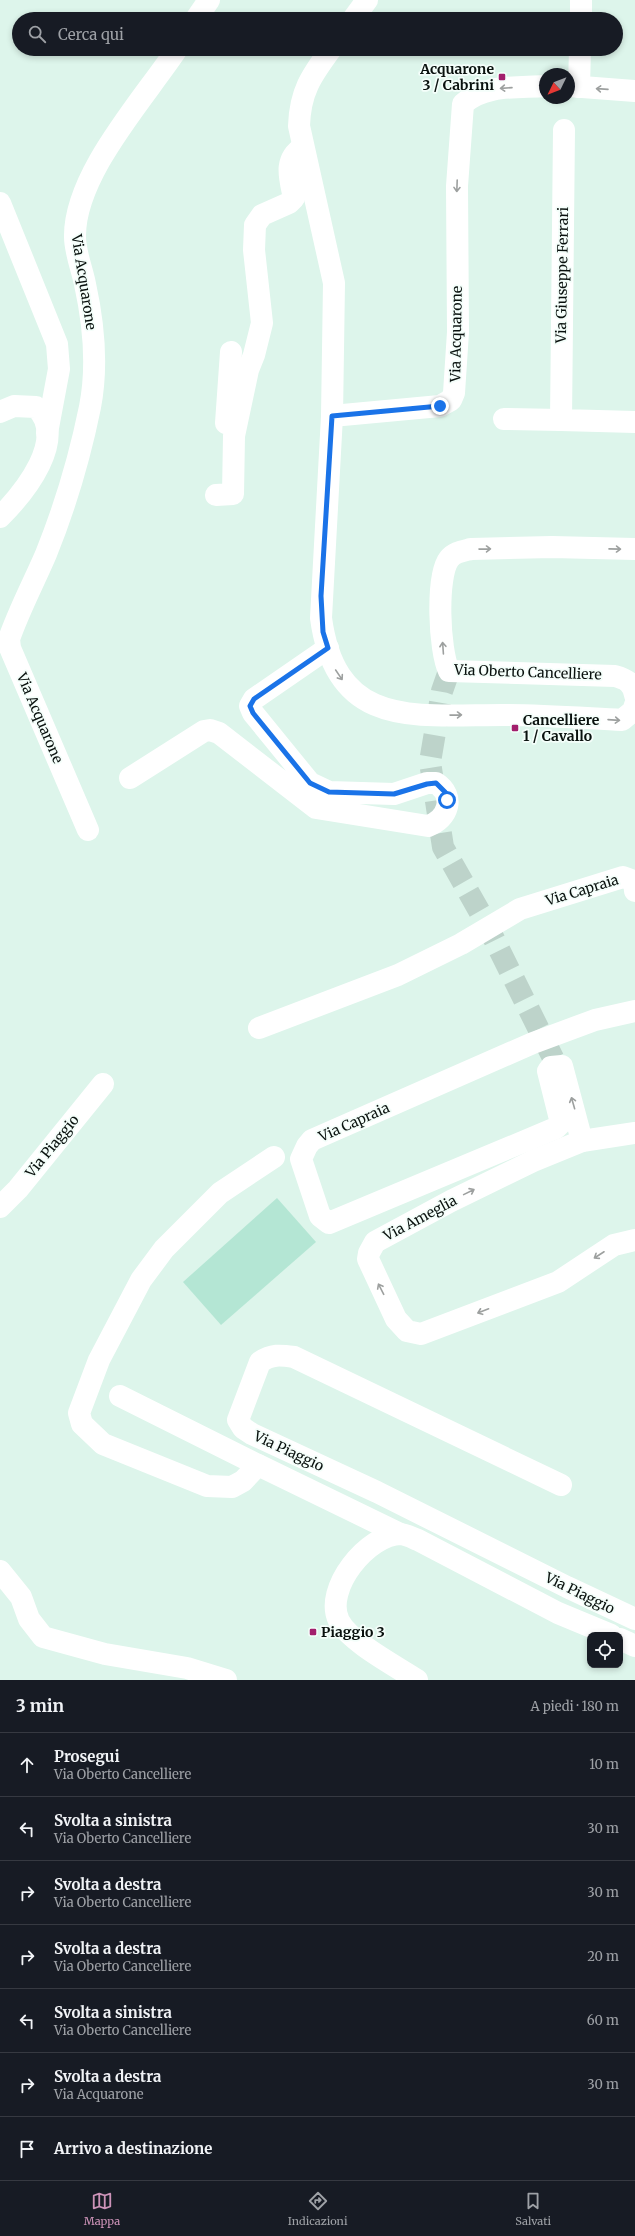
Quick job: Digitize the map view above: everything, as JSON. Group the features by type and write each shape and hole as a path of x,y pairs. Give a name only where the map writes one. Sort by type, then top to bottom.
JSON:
{"street":[{"path":"201,12 209,0"},
{"path":"358,12 366,0"},
{"path":"581,0 581,12"},
{"name":"Via Acquarone","path":"88,830 10,648 10,639 46,553 69,486 90,408 94,381 95,352 91,312 75,239 76,218 89,180 103,155 172,56"},
{"path":"327,56 308,83 300,106 299,126 334,284 332,416 321,596 323,632 337,672 345,683 367,701 383,709 415,715 542,715 622,720 633,711 635,705"},
{"path":"575,81 579,56"},
{"name":"Via Acquarone","path":"332,416 433,407 440,406 451,400 454,393 458,332 457,186 463,104 470,96 490,89 539,86"},
{"path":"575,87 635,91"},
{"name":"Via Giuseppe Ferrari","path":"561,420 564,130"},
{"path":"216,495 233,494 234,436 248,370 254,355 262,324 254,250 255,225 262,215 289,203 294,198 289,169 294,153 303,146"},
{"path":"0,203 57,344 59,369 47,444 40,466 13,504 0,517"},
{"path":"231,352 226,405 226,456 229,458 234,453"},
{"path":"0,412 14,406 36,407 42,412 47,421 48,433"},
{"path":"504,419 635,422"},
{"name":"Via Oberto Cancelliere","path":"635,549 552,547 471,549 458,552 450,557 445,565 441,579 441,596 442,651 449,671 615,676 629,681 634,688 635,695"},
{"path":"0,617 11,615 23,605"},
{"path":"130,778 204,731 210,730 219,733 316,808 428,826 437,821 446,812 448,806 445,792 436,783 427,784 394,794 329,792 323,790 310,783 253,713 250,706 254,699 328,648"},
{"name":"Via Capraia","path":"259,1028 398,975 461,944 520,909 623,878 634,881 635,891"},
{"name":"Via Capraia","path":"582,1141 555,1068 561,1123 556,1128 329,1223 320,1216 301,1159 307,1146 312,1140 533,1043 595,1020 635,1011"},
{"name":"Via Piaggio","path":"0,1207 18,1189 103,1084"},
{"name":"Via Ameglia","path":"635,1133 582,1141 532,1161 458,1197 375,1242 369,1253 369,1264 396,1319 407,1331 421,1334 558,1282 614,1245 635,1240"},
{"name":"Via Piaggio","path":"258,1465 243,1481 232,1487 207,1486 103,1444 82,1424 79,1413 99,1360 141,1280 164,1249 220,1193 274,1157"},
{"name":"Via Piaggio","path":"561,1485 294,1357 268,1356 260,1362 238,1420 242,1428 252,1434 377,1492 567,1587 635,1619"},
{"name":"Via Piaggio","path":"120,1396 400,1534 418,1540 558,1613 604,1632"},
{"path":"400,1534 374,1545 352,1564 339,1585 336,1610 343,1628 354,1638 417,1680"},
{"path":"0,1571 20,1597 29,1619 43,1637 105,1654 187,1668 226,1680"},
{"path":"623,1640 635,1646"}],"green space":[{"path":"277,1198 316,1242 221,1325 183,1282"}],"tunnel":[{"path":"449,671 442,691 430,762 443,847 486,923 557,1066"}],"place":[{"name":"Acquarone 3 / Cabrini","path":"502,77"},
{"name":"Cancelliere 1 / Cavallo","path":"515,728"},
{"name":"Piaggio 3","path":"313,1632"}],"route":[{"path":"440,406 332,416 321,596 321,618 323,632 328,648 254,699 250,706 253,713 310,783 316,787 329,792 394,794 430,783 436,783 445,792 447,800"}]}
